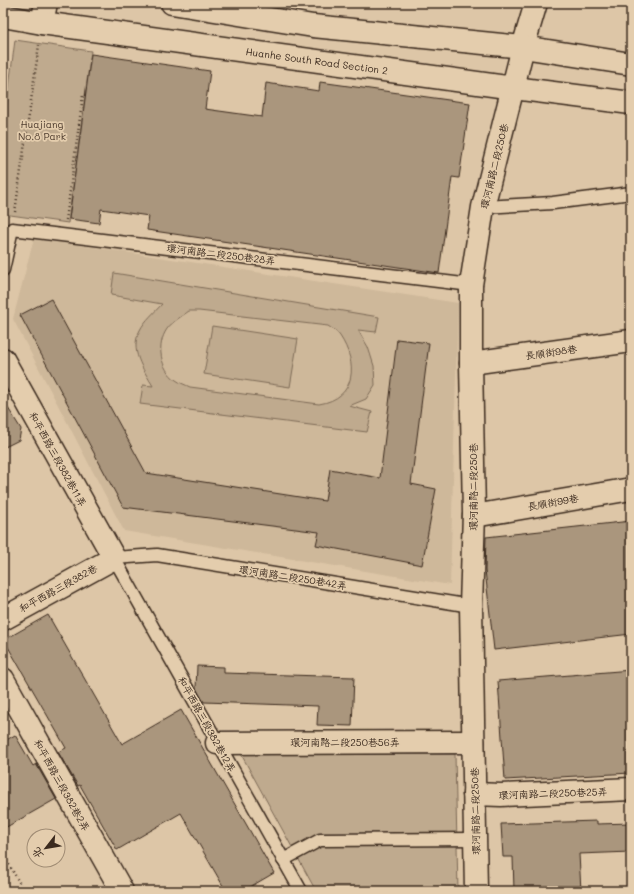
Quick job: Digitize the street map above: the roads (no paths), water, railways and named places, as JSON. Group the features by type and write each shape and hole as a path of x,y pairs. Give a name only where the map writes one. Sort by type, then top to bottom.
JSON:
{"street":[{"path":"172,3 313,26 523,47 631,64"},
{"name":"環河南路二段250巷","path":"476,891 471,606 474,516 471,285 483,207 514,88 523,47 536,3"},
{"name":"Huanhe South Road Section 2","path":"3,16 44,13 514,88 631,103"},
{"name":"長順街98巷","path":"471,362 631,341"},
{"name":"和平西路三段382巷11弄","path":"3,360 114,558"},
{"name":"長順街99巷","path":"474,516 631,489"},
{"name":"和平西路三段382巷","path":"3,619 114,558"},
{"name":"和平西路三段382巷2弄","path":"3,679 122,891"},
{"name":"環河南路二段250巷56弄","path":"217,743 473,742"},
{"name":"環河南路二段250巷25弄","path":"474,794 501,795 631,790"}],"lane":[{"path":"483,207 552,203 631,193"},
{"name":"環河南路二段250巷28弄","path":"3,270 12,229 471,285"},
{"name":"環河南路二段250巷42弄","path":"114,558 157,556 471,606"},
{"name":"和平西路三段382巷12弄","path":"114,558 300,891"},
{"path":"283,860 320,840 475,839"}],"park label":[{"name":"Huajiang No.8 Park","path":"42,130"}]}
